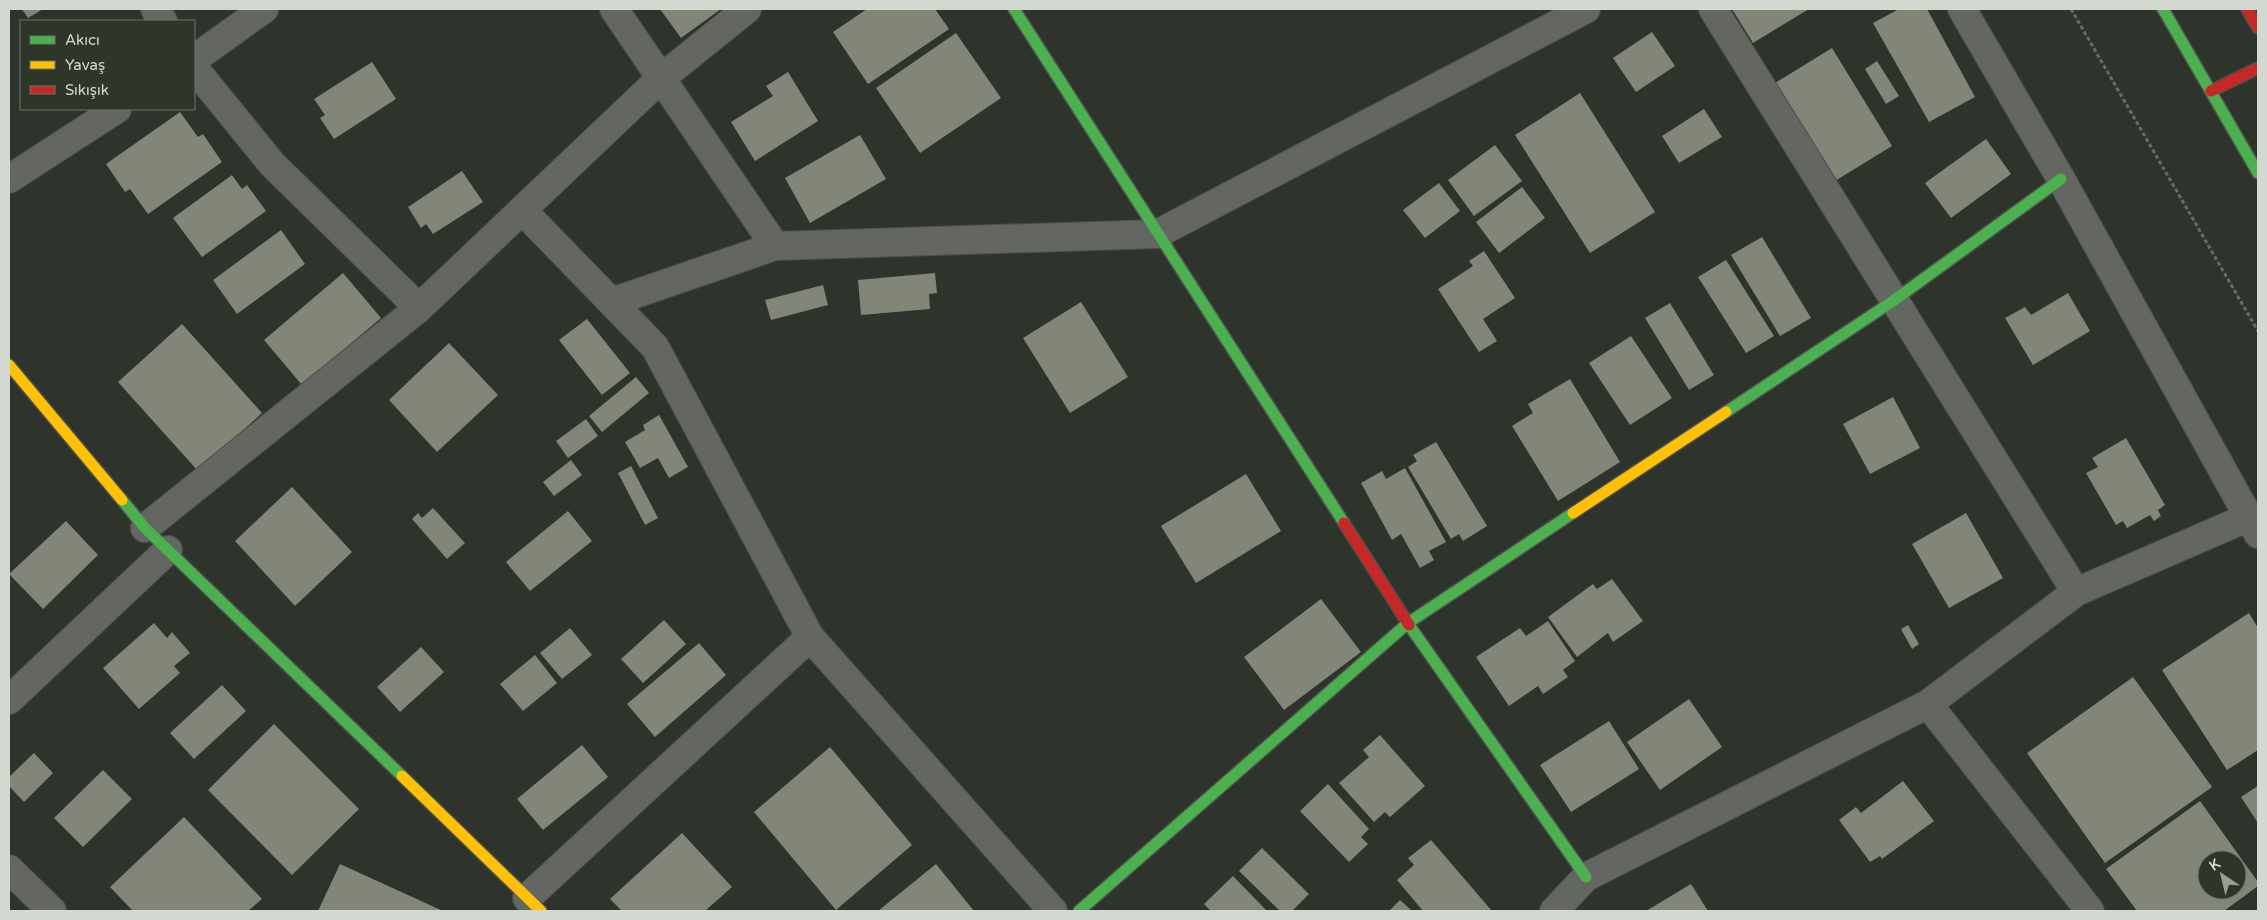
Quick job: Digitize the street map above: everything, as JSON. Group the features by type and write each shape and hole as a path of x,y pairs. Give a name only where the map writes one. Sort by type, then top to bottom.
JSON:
{"street":[{"path":"155,9 162,20"},
{"path":"195,58 264,9"},
{"path":"614,9 774,246"},
{"path":"146,528 419,308 660,79 747,9"},
{"path":"1014,9 1408,623 1586,877"},
{"path":"612,302 774,246 1157,234 1586,9"},
{"path":"1713,9 1893,301 2076,592"},
{"path":"1554,911 1586,877 1928,704 2076,592 2254,526 2061,179 1962,9"},
{"path":"2163,9 2258,173"},
{"path":"2248,9 2258,28"},
{"path":"2211,91 2258,68"},
{"path":"195,69 272,164 419,308"},
{"path":"9,179 115,110"},
{"path":"1079,911 1408,623 1893,301 2061,179"},
{"path":"522,210 656,347 810,637 1053,911"},
{"path":"9,365 146,528 534,905 810,637"},
{"path":"9,700 168,550"},
{"path":"1928,704 2090,911"},
{"path":"9,869 52,911"}],"path":[{"path":"2071,9 2258,331"}],"building":[{"path":"22,9 43,9 28,18"},
{"path":"660,9 721,9 681,38"},
{"path":"867,9 935,9 949,29 868,84 833,32"},
{"path":"1732,9 1809,9 1753,43"},
{"path":"1899,9 1927,9 1975,97 1929,122 1873,23"},
{"path":"1652,32 1675,66 1636,92 1613,58"},
{"path":"956,33 1001,98 920,153 876,88"},
{"path":"1832,48 1892,146 1835,181 1775,83"},
{"path":"1877,61 1899,96 1886,104 1865,69"},
{"path":"372,62 396,99 334,139 320,118 325,115 314,99"},
{"path":"788,72 818,121 755,161 731,122 773,96 766,86"},
{"path":"1580,93 1655,212 1590,253 1515,135"},
{"path":"1704,109 1722,137 1679,163 1662,136"},
{"path":"180,112 198,137 203,134 222,162 148,214 130,189 125,192 106,164"},
{"path":"860,135 886,179 810,223 785,178"},
{"path":"1986,139 2011,174 1951,218 1925,183"},
{"path":"1495,145 1522,181 1474,216 1448,180"},
{"path":"462,171 483,202 433,234 426,224 421,228 408,207"},
{"path":"232,175 242,189 247,185 266,211 202,257 173,218"},
{"path":"1439,183 1460,211 1425,238 1403,210"},
{"path":"1522,187 1545,218 1499,253 1476,222"},
{"path":"281,230 305,264 237,314 213,280"},
{"path":"1762,237 1811,318 1780,336 1731,255"},
{"path":"1484,251 1515,298 1483,319 1497,341 1479,352 1438,289 1473,266 1469,261"},
{"path":"1726,260 1774,336 1746,353 1698,277"},
{"path":"343,273 381,318 302,385 264,340"},
{"path":"935,273 937,293 929,294 930,309 861,315 858,280"},
{"path":"823,285 828,305 771,320 765,300"},
{"path":"2068,293 2090,331 2033,365 2005,318 2025,307 2031,315"},
{"path":"1081,302 1128,377 1070,413 1023,338"},
{"path":"1670,303 1714,375 1689,390 1645,318"},
{"path":"587,319 630,373 602,395 559,340"},
{"path":"182,324 262,413 198,471 118,382"},
{"path":"1631,336 1672,398 1630,425 1589,363"},
{"path":"449,343 498,395 437,452 389,400"},
{"path":"636,377 649,393 602,432 589,416"},
{"path":"1570,379 1620,462 1558,501 1512,426 1533,413 1528,404"},
{"path":"1893,397 1920,448 1870,474 1843,424"},
{"path":"659,415 688,467 669,478 658,458 640,468 625,442 645,430 643,425"},
{"path":"586,419 598,436 568,458 556,441"},
{"path":"2126,438 2165,505 2158,510 2161,516 2154,521 2150,515 2127,528 2123,521 2116,525 2086,473 2098,467 2092,458"},
{"path":"1436,442 1487,526 1463,541 1459,534 1451,539 1408,467 1417,461 1413,455"},
{"path":"571,460 582,475 554,496 543,482"},
{"path":"631,466 658,518 645,525 618,473"},
{"path":"1405,468 1446,542 1429,551 1434,560 1420,568 1401,534 1392,540 1361,483 1382,471 1386,479"},
{"path":"1246,474 1281,531 1196,583 1161,526"},
{"path":"292,487 352,552 295,606 235,541"},
{"path":"433,508 465,543 447,559 412,519 418,513 422,518"},
{"path":"568,511 592,541 530,591 506,562"},
{"path":"1966,513 2003,578 1949,608 1912,544"},
{"path":"66,521 98,555 43,609 9,574"},
{"path":"1612,579 1643,621 1613,642 1608,633 1577,657 1548,617 1593,584 1597,589"},
{"path":"1321,599 1361,652 1284,710 1244,657"},
{"path":"2249,613 2258,628 2258,750 2227,770 2162,670"},
{"path":"664,620 686,644 643,683 621,659"},
{"path":"1548,621 1575,661 1563,670 1568,677 1543,694 1538,686 1509,706 1476,657 1520,628 1526,636"},
{"path":"154,623 167,638 172,632 190,653 174,666 180,673 139,709 103,668"},
{"path":"1908,625 1919,644 1912,649 1901,629"},
{"path":"570,628 592,655 562,679 540,653"},
{"path":"699,643 726,675 655,737 627,704"},
{"path":"421,647 444,672 400,712 377,687"},
{"path":"535,655 557,683 523,711 500,684"},
{"path":"2133,677 2212,787 2105,863 2027,753"},
{"path":"222,685 246,711 194,759 170,733"},
{"path":"1689,699 1722,747 1660,790 1627,742"},
{"path":"1609,721 1639,769 1571,812 1540,765"},
{"path":"274,724 359,809 292,875 208,790"},
{"path":"1380,735 1425,786 1390,817 1385,812 1374,822 1339,783 1369,757 1363,750"},
{"path":"582,745 608,777 543,830 517,799"},
{"path":"830,747 912,845 836,910 754,812"},
{"path":"34,753 53,773 24,802 9,786 9,777"},
{"path":"103,770 132,799 83,847 54,818"},
{"path":"1903,781 1934,821 1882,859 1880,856 1870,862 1839,820 1856,807 1861,813"},
{"path":"1328,784 1369,829 1361,837 1368,844 1349,862 1300,811"},
{"path":"2258,786 2258,823 2241,797"},
{"path":"2200,801 2235,850 2197,850 2197,900 2239,900 2224,911 2137,911 2106,869"},
{"path":"184,817 262,899 248,911 133,911 110,887"},
{"path":"682,833 732,887 705,911 622,911 610,899"},
{"path":"1431,840 1492,911 1423,911 1397,880 1414,865 1408,858"},
{"path":"1262,848 1309,894 1292,911 1280,911 1239,871"},
{"path":"340,864 443,911 318,911"},
{"path":"936,864 974,911 878,911"},
{"path":"2247,867 2258,882 2258,886 2247,894"},
{"path":"1233,876 1267,911 1211,911 1204,904"},
{"path":"1691,884 1708,911 1646,911"},
{"path":"1400,900 1412,911 1389,911"}],"traffic: fast":[{"path":"1014,9 1344,523"},
{"path":"2163,9 2258,173"},
{"path":"1726,412 1893,301 2061,179"},
{"path":"122,500 145,528 402,776"},
{"path":"1079,911 1408,623 1573,513"},
{"path":"1409,625 1586,877"}],"traffic: slow":[{"path":"9,365 122,500"},
{"path":"1573,513 1726,412"},
{"path":"402,776 541,911"}],"traffic: jam":[{"path":"2247,9 2258,28"},
{"path":"2211,91 2258,68"},
{"path":"1344,523 1409,625"}]}
